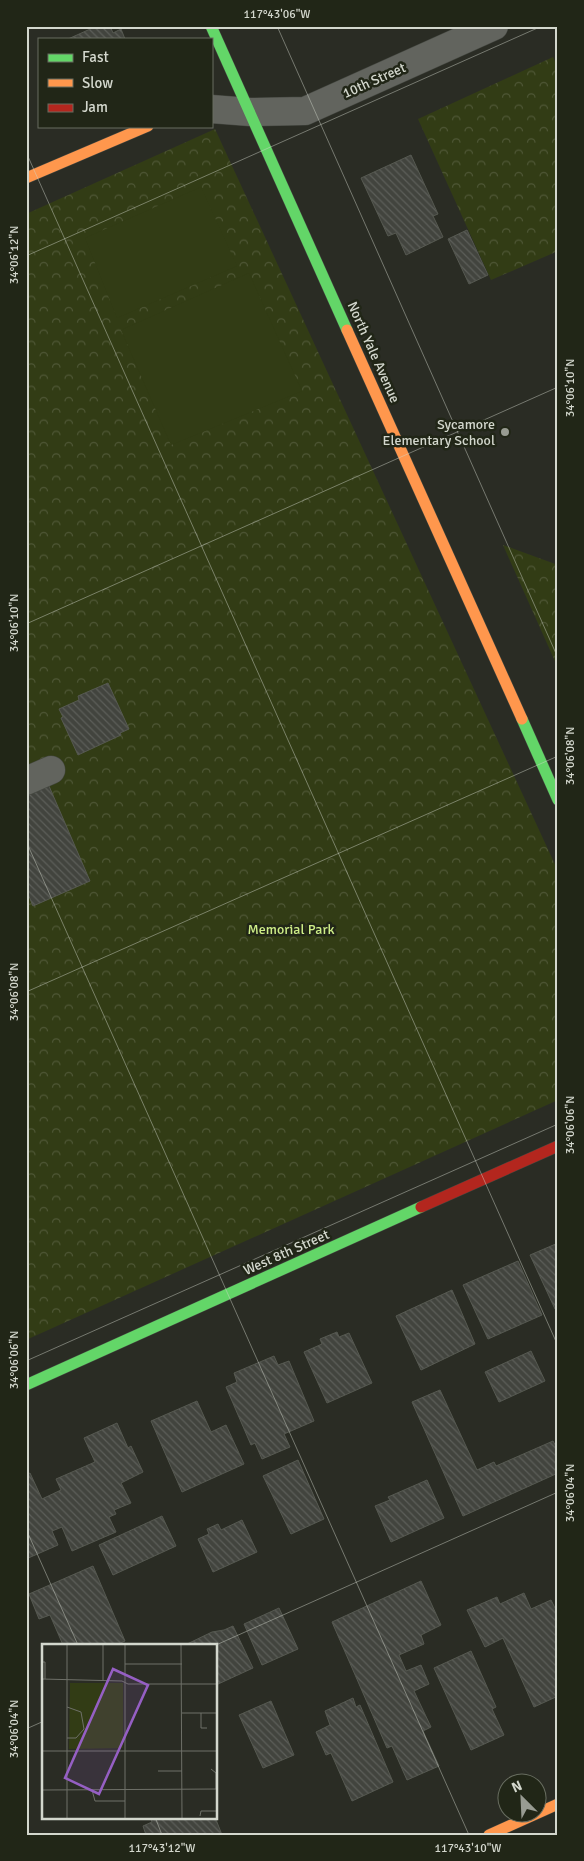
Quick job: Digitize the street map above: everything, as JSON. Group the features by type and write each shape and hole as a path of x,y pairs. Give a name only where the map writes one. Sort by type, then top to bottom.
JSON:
{"street":[{"name":"North Yale Avenue","path":"211,26 558,800"},
{"name":"10th Street","path":"212,109 250,112 305,111 494,26"},
{"path":"26,178 143,128"},
{"path":"26,781 51,770"},
{"name":"West 8th Street","path":"26,1385 558,1146"},
{"path":"489,1835 558,1804"}],"green space":[{"path":"553,57 558,68 558,251 491,280 418,119"},
{"name":"Memorial Park","path":"215,129 558,871 558,1100 26,1340 26,214"},
{"path":"201,187 237,266 117,318 85,238"},
{"path":"249,273 302,391 171,445 121,330"},
{"path":"503,545 558,565 558,668"}],"building":[{"path":"97,26 110,26 113,33 121,29 125,38 70,38"},
{"path":"411,155 438,214 433,216 443,237 406,255 396,233 388,236 361,178"},
{"path":"467,230 488,275 469,284 448,239"},
{"path":"108,683 129,729 120,733 121,735 78,755 61,718 63,717 59,709 79,700 78,696"},
{"path":"49,786 90,881 33,906 26,889 26,796"},
{"path":"558,1243 558,1308 555,1309 530,1255"},
{"path":"518,1261 542,1315 488,1339 463,1285"},
{"path":"452,1290 475,1344 421,1370 396,1316"},
{"path":"337,1332 339,1337 349,1333 372,1383 327,1403 304,1352 322,1344 320,1339"},
{"path":"531,1351 545,1381 499,1402 485,1372"},
{"path":"274,1356 278,1365 289,1361 314,1421 284,1434 290,1447 262,1459 255,1443 251,1445 226,1387 237,1382 234,1373"},
{"path":"440,1390 477,1470 494,1462 496,1466 553,1441 558,1450 558,1473 463,1516 412,1402"},
{"path":"197,1401 211,1432 226,1425 244,1464 182,1492 151,1421"},
{"path":"117,1423 128,1448 131,1446 143,1472 121,1483 131,1503 114,1510 116,1514 109,1517 116,1532 72,1551 62,1527 52,1531 58,1545 26,1559 26,1475 30,1473 42,1499 61,1490 56,1479 95,1462 84,1438"},
{"path":"298,1460 324,1519 291,1534 263,1476"},
{"path":"427,1480 444,1518 391,1542 375,1506 390,1500 388,1497"},
{"path":"162,1516 176,1546 113,1575 99,1545"},
{"path":"242,1520 257,1552 213,1572 198,1539 209,1534 207,1529 218,1524 221,1530"},
{"path":"93,1566 125,1641 118,1644 63,1644 50,1615 39,1619 29,1594"},
{"path":"421,1581 441,1625 421,1635 424,1644 399,1655 406,1671 421,1665 429,1684 414,1691 431,1727 423,1731 439,1766 407,1780 392,1746 387,1748 332,1622"},
{"path":"524,1593 531,1609 551,1600 555,1608 558,1607 558,1696 534,1707 503,1638 485,1647 467,1610 497,1597 500,1604"},
{"path":"279,1608 298,1649 262,1665 244,1624"},
{"path":"233,1626 253,1668 218,1684 218,1644 187,1644 212,1632"},
{"path":"471,1651 496,1707 492,1709 504,1735 471,1750 434,1668"},
{"path":"353,1698 356,1707 360,1705 393,1782 352,1801 331,1753 326,1755 316,1732 330,1725 325,1711"},
{"path":"271,1701 294,1755 263,1768 239,1715"},
{"path":"150,1818 215,1818 222,1835 146,1835 143,1826 152,1822"}],"traffic: fast":[{"path":"211,26 347,330"},
{"path":"522,719 558,800"},
{"path":"26,1385 421,1207"}],"traffic: slow":[{"path":"26,178 143,128"},
{"path":"347,330 522,719"},
{"path":"489,1835 558,1804"}],"traffic: jam":[{"path":"421,1207 558,1146"}],"place":[{"name":"Sycamore Elementary School","path":"505,432"}]}
